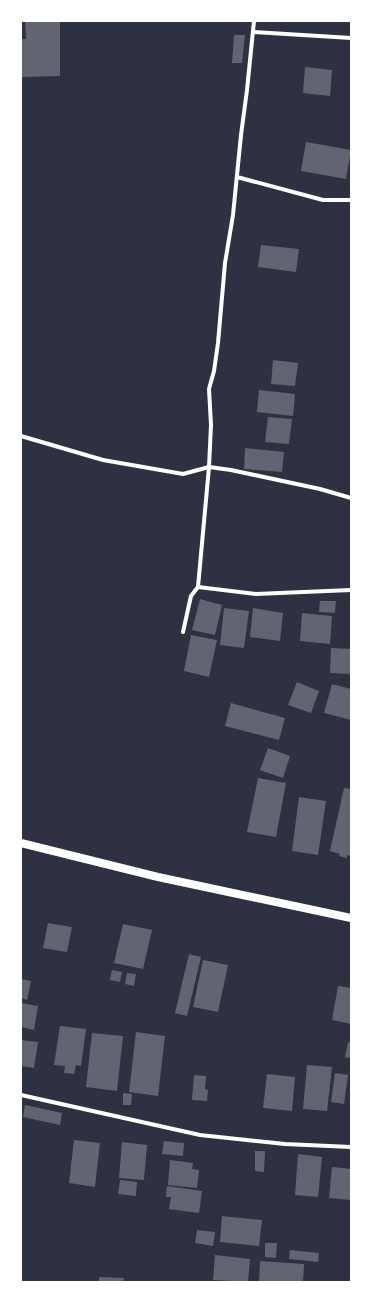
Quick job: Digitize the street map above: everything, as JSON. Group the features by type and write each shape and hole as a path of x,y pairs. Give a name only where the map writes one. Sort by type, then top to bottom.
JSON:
{"main road":[{"path":"21,843 158,877 351,918"}],"street":[{"path":"183,632 191,596 198,587 209,467 211,425 209,389 214,371 225,263 234,215 241,134 254,32 254,21"},
{"path":"254,32 351,38"},
{"path":"237,178 323,200 351,200"},
{"path":"21,436 103,460 183,474 209,467 231,470 276,479 351,498"},
{"path":"198,587 256,594 351,590"},
{"path":"21,1095 200,1135 285,1144 351,1147"}],"building":[{"path":"25,21 60,21 60,76 21,77 21,39 26,39"},
{"path":"234,35 245,35 242,63 232,63"},
{"path":"305,67 332,70 330,96 303,93"},
{"path":"306,142 351,150 346,179 301,171"},
{"path":"261,245 299,249 296,272 258,267"},
{"path":"273,360 298,363 295,386 271,384"},
{"path":"259,390 295,394 293,416 257,412"},
{"path":"268,417 292,419 289,444 265,442"},
{"path":"245,448 284,452 282,472 244,469"},
{"path":"200,599 222,605 215,635 192,630"},
{"path":"320,601 336,601 335,613 319,612"},
{"path":"224,608 249,611 244,648 220,645"},
{"path":"253,608 283,613 280,641 250,637"},
{"path":"302,613 332,616 330,644 300,641"},
{"path":"191,635 217,640 209,677 184,671"},
{"path":"331,648 351,649 351,674 330,673"},
{"path":"297,682 319,691 311,713 288,705"},
{"path":"332,684 351,689 351,720 324,713"},
{"path":"231,703 285,718 279,740 225,726"},
{"path":"268,748 290,756 283,778 260,770"},
{"path":"258,778 286,783 276,837 247,832"},
{"path":"344,788 351,789 351,856 347,855 347,858 330,851"},
{"path":"299,797 326,801 318,855 292,851"},
{"path":"48,923 72,927 67,952 43,948"},
{"path":"123,924 152,930 143,969 114,963"},
{"path":"189,954 201,957 187,1016 175,1013"},
{"path":"203,960 228,965 218,1012 193,1007"},
{"path":"112,970 122,972 120,982 110,980"},
{"path":"127,973 136,974 134,986 125,984"},
{"path":"21,979 31,981 27,1000 21,998"},
{"path":"338,986 351,988 351,1024 332,1020"},
{"path":"21,1003 38,1006 34,1030 21,1027"},
{"path":"60,1026 86,1029 81,1066 76,1065 74,1074 64,1073 65,1066 54,1065"},
{"path":"136,1032 165,1036 158,1096 129,1092"},
{"path":"92,1033 123,1036 117,1091 86,1087"},
{"path":"21,1040 38,1042 34,1068 21,1066"},
{"path":"348,1042 351,1043 351,1058 345,1057"},
{"path":"307,1065 332,1067 327,1111 303,1109"},
{"path":"335,1073 348,1075 344,1104 331,1102"},
{"path":"267,1074 295,1077 292,1111 263,1108"},
{"path":"194,1075 206,1076 205,1089 208,1090 207,1101 192,1100"},
{"path":"123,1093 132,1094 131,1105 123,1105"},
{"path":"25,1105 62,1113 60,1125 23,1117"},
{"path":"74,1140 100,1143 95,1187 69,1183"},
{"path":"164,1141 184,1143 183,1156 162,1154"},
{"path":"122,1142 147,1145 144,1180 119,1178"},
{"path":"255,1151 265,1151 264,1172 255,1171"},
{"path":"298,1154 322,1157 318,1197 295,1195"},
{"path":"170,1160 193,1163 192,1169 199,1170 197,1188 168,1185"},
{"path":"332,1167 351,1169 351,1200 329,1198"},
{"path":"120,1180 137,1182 136,1196 118,1194"},
{"path":"167,1186 202,1191 199,1213 169,1209 171,1197 166,1197"},
{"path":"222,1216 262,1220 259,1246 220,1242"},
{"path":"197,1230 215,1232 213,1246 195,1243"},
{"path":"265,1243 277,1243 276,1258 265,1257"},
{"path":"290,1250 319,1253 318,1262 289,1259"},
{"path":"215,1255 250,1259 248,1282 213,1280"},
{"path":"260,1261 304,1264 303,1282 259,1282"},
{"path":"99,1277 124,1278 123,1282 99,1282"}]}
